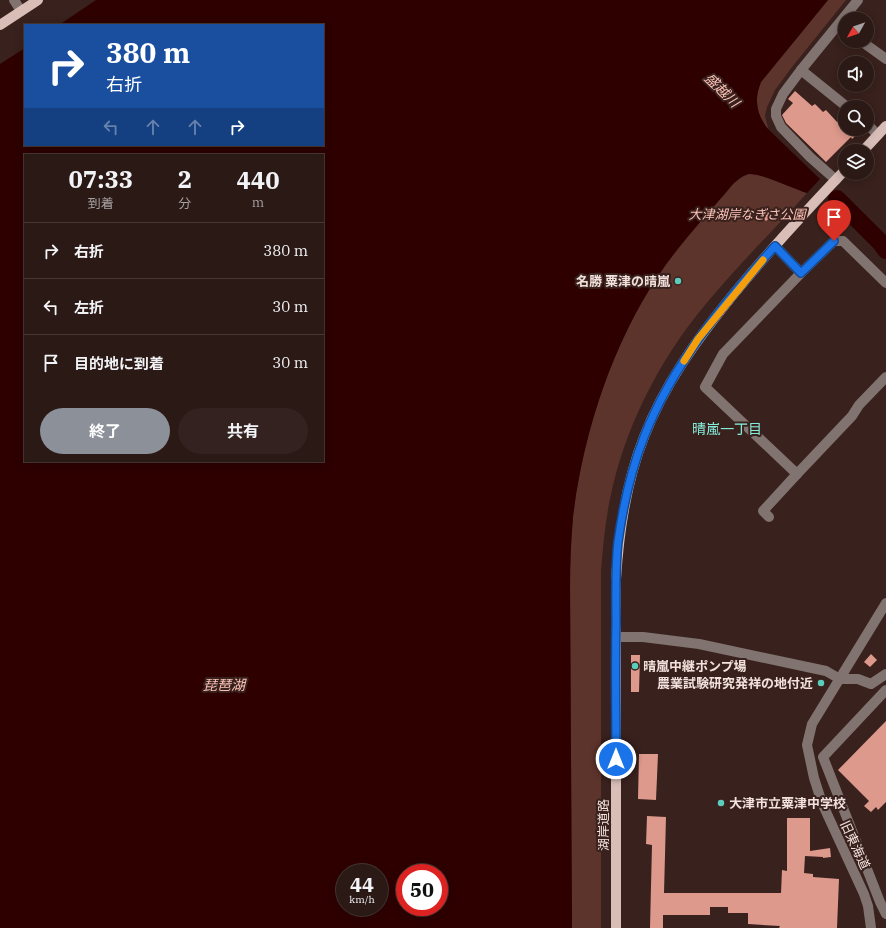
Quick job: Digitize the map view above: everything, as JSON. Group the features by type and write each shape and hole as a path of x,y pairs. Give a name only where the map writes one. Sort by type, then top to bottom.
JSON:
{"main road":[{"path":"0,25 38,0"},
{"path":"869,144 886,126"},
{"name":"湖岸道路","path":"616,928 616,579 618,543 623,510 631,475 644,436 666,390 698,339 748,277 836,180"}],"street":[{"path":"14,0 21,11"},
{"path":"851,12 858,0"},
{"path":"836,180 781,127 776,116 776,109 779,100 801,70 838,31"},
{"path":"871,48 886,59"},
{"path":"801,70 838,100"},
{"path":"874,130 878,134"},
{"path":"797,474 705,386 723,354 834,241 843,241 886,282"},
{"path":"775,246 801,273"},
{"path":"770,517 763,511 852,416 859,405 886,377"},
{"name":"旧東海道","path":"871,928 868,906 864,894 822,803 810,761 808,745 812,724 886,603"},
{"path":"616,637 643,637 699,644 826,671 840,679 858,679 871,684 886,674"},
{"path":"886,690 823,757 886,914"}],"green space":[{"path":"828,0 846,0 775,90 767,107 765,116 767,128 760,117 757,106 757,94 761,82"},
{"name":"大津湖岸なぎさ公園","path":"749,174 760,175 807,193 742,262 688,326 658,372 646,396 634,421 616,473 605,526 601,571 601,928 572,928 570,569 573,517 584,454 602,391 627,331 642,303 658,276 685,240 733,184 739,178"}],"water":[{"name":"琵琶湖","path":"96,0 828,0 761,82 757,94 758,111 767,128 820,179 807,193 754,174 745,175 733,184 675,252 658,276 642,303 627,331 614,361 592,422 578,486 573,517 571,552 572,928 0,928 0,64 24,49 24,146 324,146 324,24 60,24"}],"building":[{"path":"795,91 812,106 815,104 823,112 826,110 837,122 838,121 838,136 855,136 852,139 851,137 844,144 838,144 838,150 826,162 786,123 782,115 793,103 788,99"},
{"path":"765,208 772,216 766,221 759,214"},
{"path":"871,654 877,660 870,667 864,662"},
{"path":"631,655 640,655 639,692 631,692"},
{"path":"886,721 886,802 878,810 876,807 871,812 864,806 869,801 838,770"},
{"path":"639,754 658,754 656,800 638,799"},
{"path":"647,816 666,817 664,893 781,893 782,870 787,871 787,818 810,818 810,851 830,848 831,857 823,858 805,856 804,873 813,874 813,877 839,879 837,928 779,928 780,926 748,924 748,913 728,913 728,907 710,907 710,915 663,915 663,928 650,928 652,845 646,844"}],"waterway":[{"name":"盛越川","path":"837,199 881,243 886,250"}],"slow traffic":[{"path":"684,361 698,339 763,260"}],"place":[{"name":"名勝 粟津の晴嵐","path":"678,281"},
{"name":"晴嵐中継ポンプ場","path":"635,666"},
{"name":"農業試験研究発祥の地付近","path":"821,683"},
{"name":"大津市立粟津中学校","path":"721,803"}],"district":[{"name":"晴嵐一丁目","path":"727,429"}],"route":[{"path":"616,759 616,579 618,543 623,510 631,475 644,436 666,390 698,339 757,265 775,246 801,273 834,241"}]}
